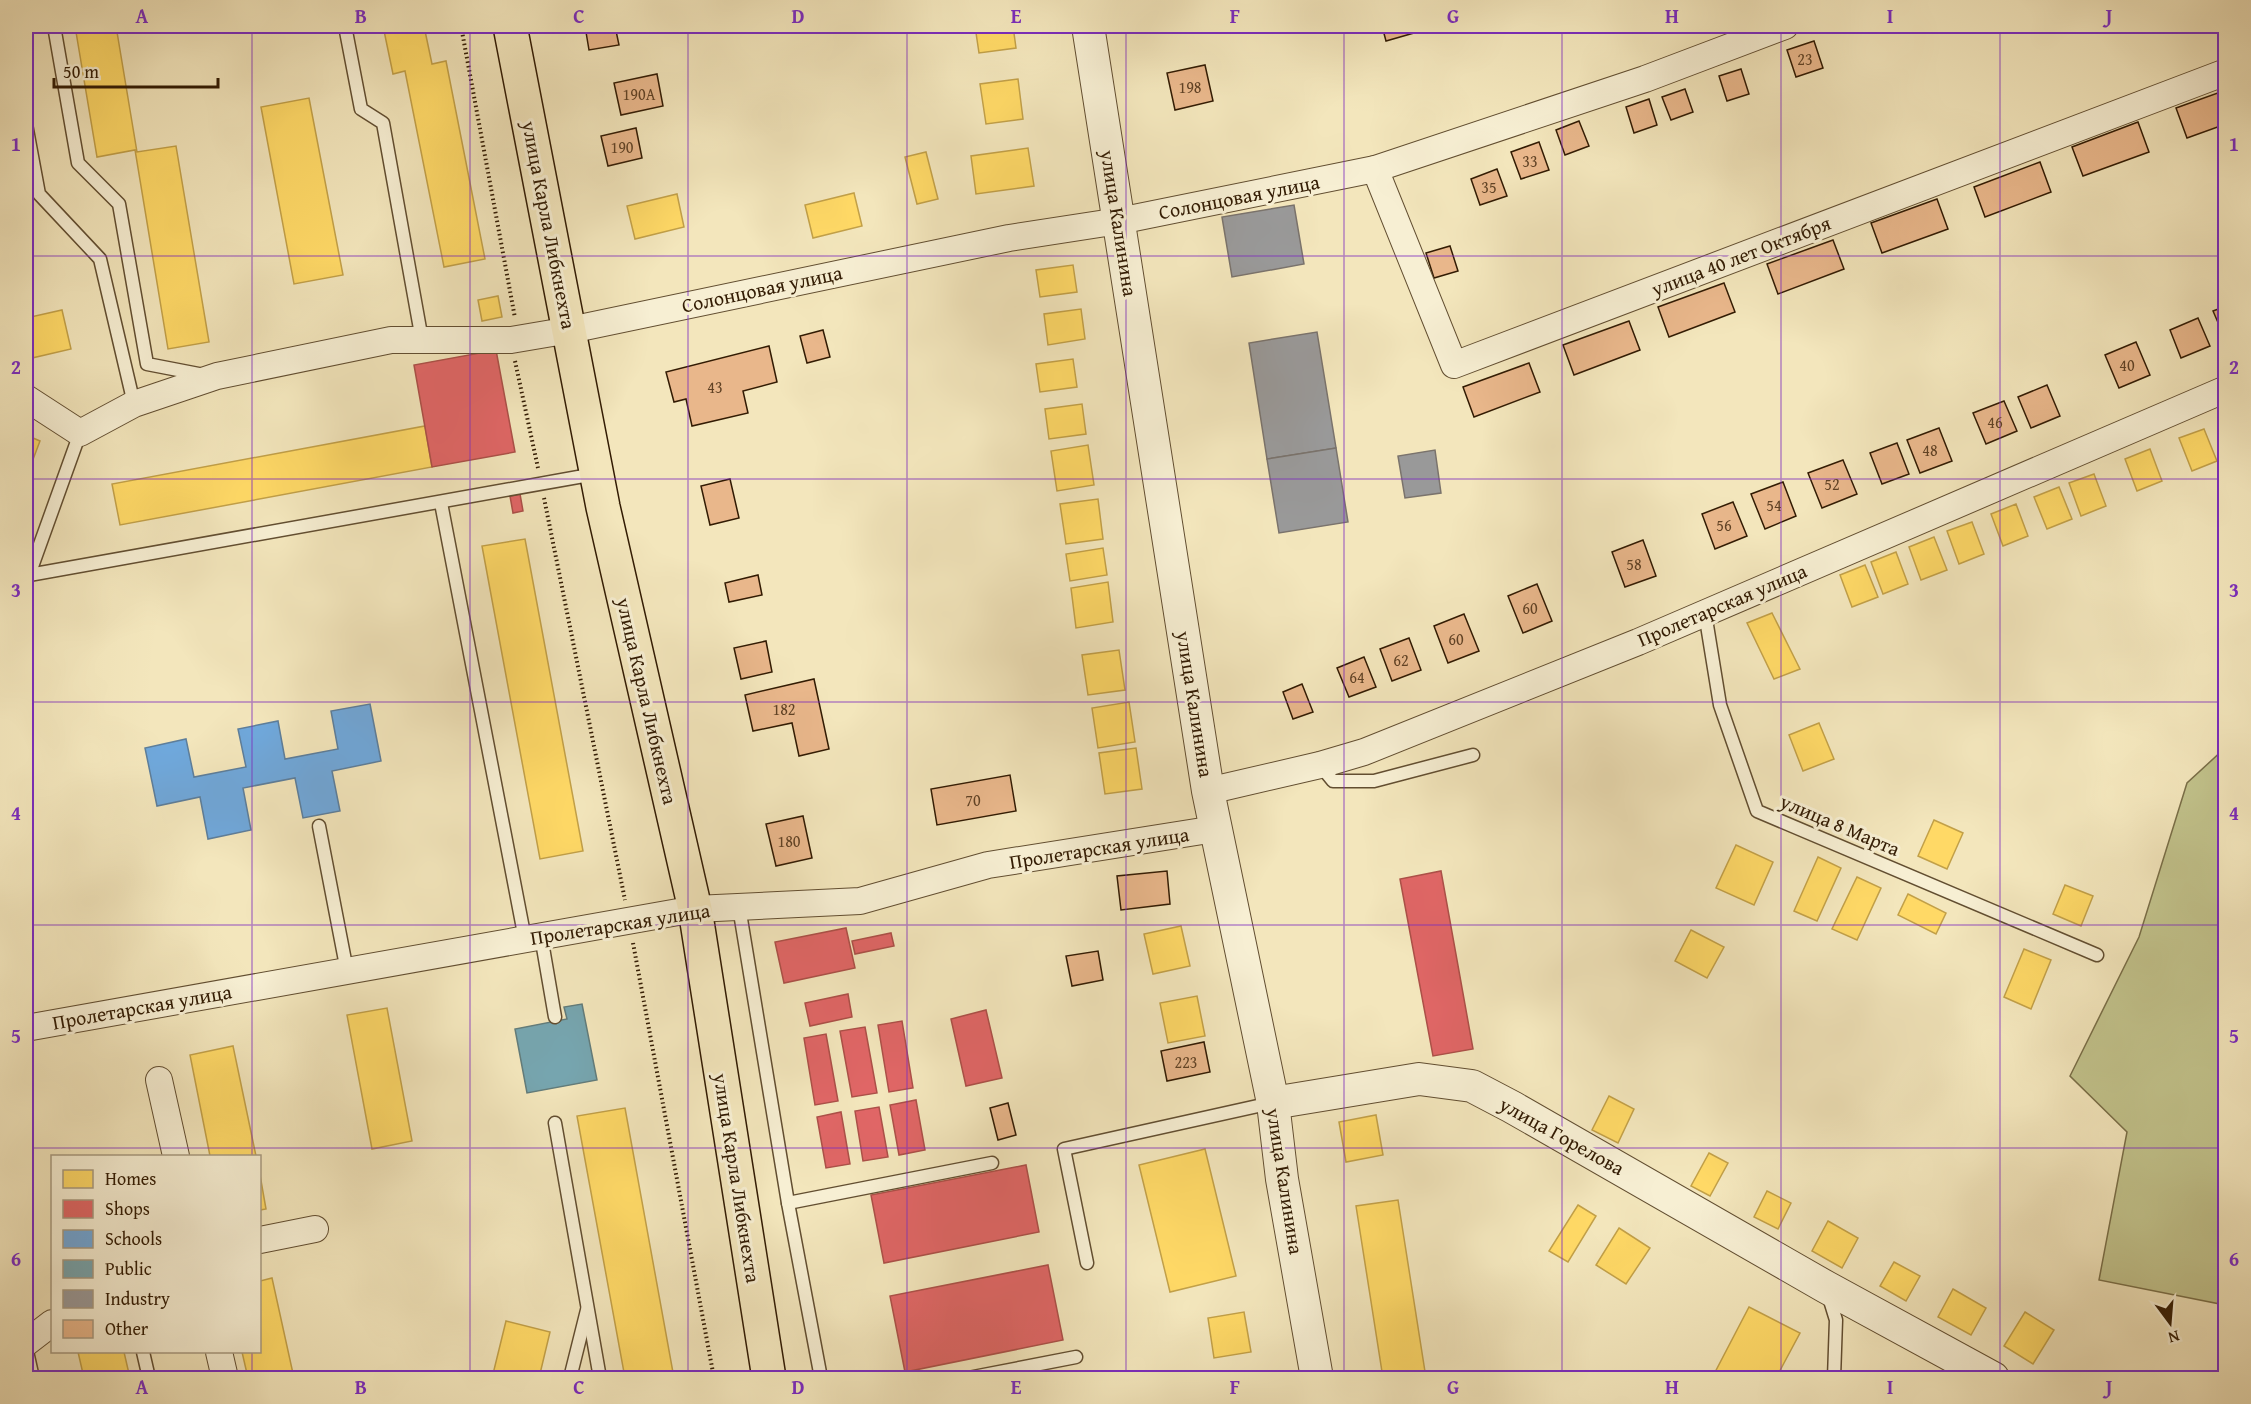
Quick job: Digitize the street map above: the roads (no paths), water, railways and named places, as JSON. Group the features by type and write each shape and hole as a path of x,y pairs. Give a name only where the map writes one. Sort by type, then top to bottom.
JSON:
{"main road":[{"name":"улица Карла Либкнехта","path":"510,26 597,474 695,909 769,1378"}],"street":[{"name":"улица Калинина","path":"1088,26 1208,791 1273,1103 1282,1179 1317,1378"},
{"name":"Солонцовая улица","path":"80,433 134,404 218,376 391,340 511,340 570,330 1009,238 1119,220 1375,170 1645,78 1785,26"},
{"name":"улица 40 лет Октября","path":"1375,170 1454,365 2226,72"},
{"name":"Пролетарская улица","path":"1208,791 1320,765 1364,752 1705,613 2226,389"},
{"path":"26,398 80,433"},
{"name":"Пролетарская улица","path":"26,1028 695,909 860,901 988,865 1215,829"},
{"name":"улица Горелова","path":"1273,1103 1419,1079 1472,1086 1826,1287 1993,1378"},
{"path":"159,1080 176,1155"},
{"path":"261,1240 315,1229"},
{"path":"26,1345 51,1324"},
{"path":"219,1353 225,1378"}],"lane":[{"path":"54,26 78,163 119,204 147,364 218,376"},
{"path":"345,26 361,109 383,123 422,340"},
{"path":"26,124 39,194 99,258 134,404"},
{"path":"80,433 29,574 597,474"},
{"path":"441,503 533,938 555,1017"},
{"name":"улица 8 Марта","path":"1705,613 1720,705 1757,811 2097,955"},
{"path":"1320,765 1333,781 1374,781 1473,756"},
{"path":"319,826 347,971"},
{"path":"739,907 788,1203 821,1378"},
{"path":"1087,1263 1064,1149 1273,1103"},
{"path":"555,1123 600,1378"},
{"path":"788,1203 992,1163"},
{"path":"1826,1287 1836,1320 1834,1378"},
{"path":"570,1378 588,1305"},
{"path":"26,1345 33,1378"},
{"path":"143,1353 149,1378"},
{"path":"968,1378 1076,1357"}]}
